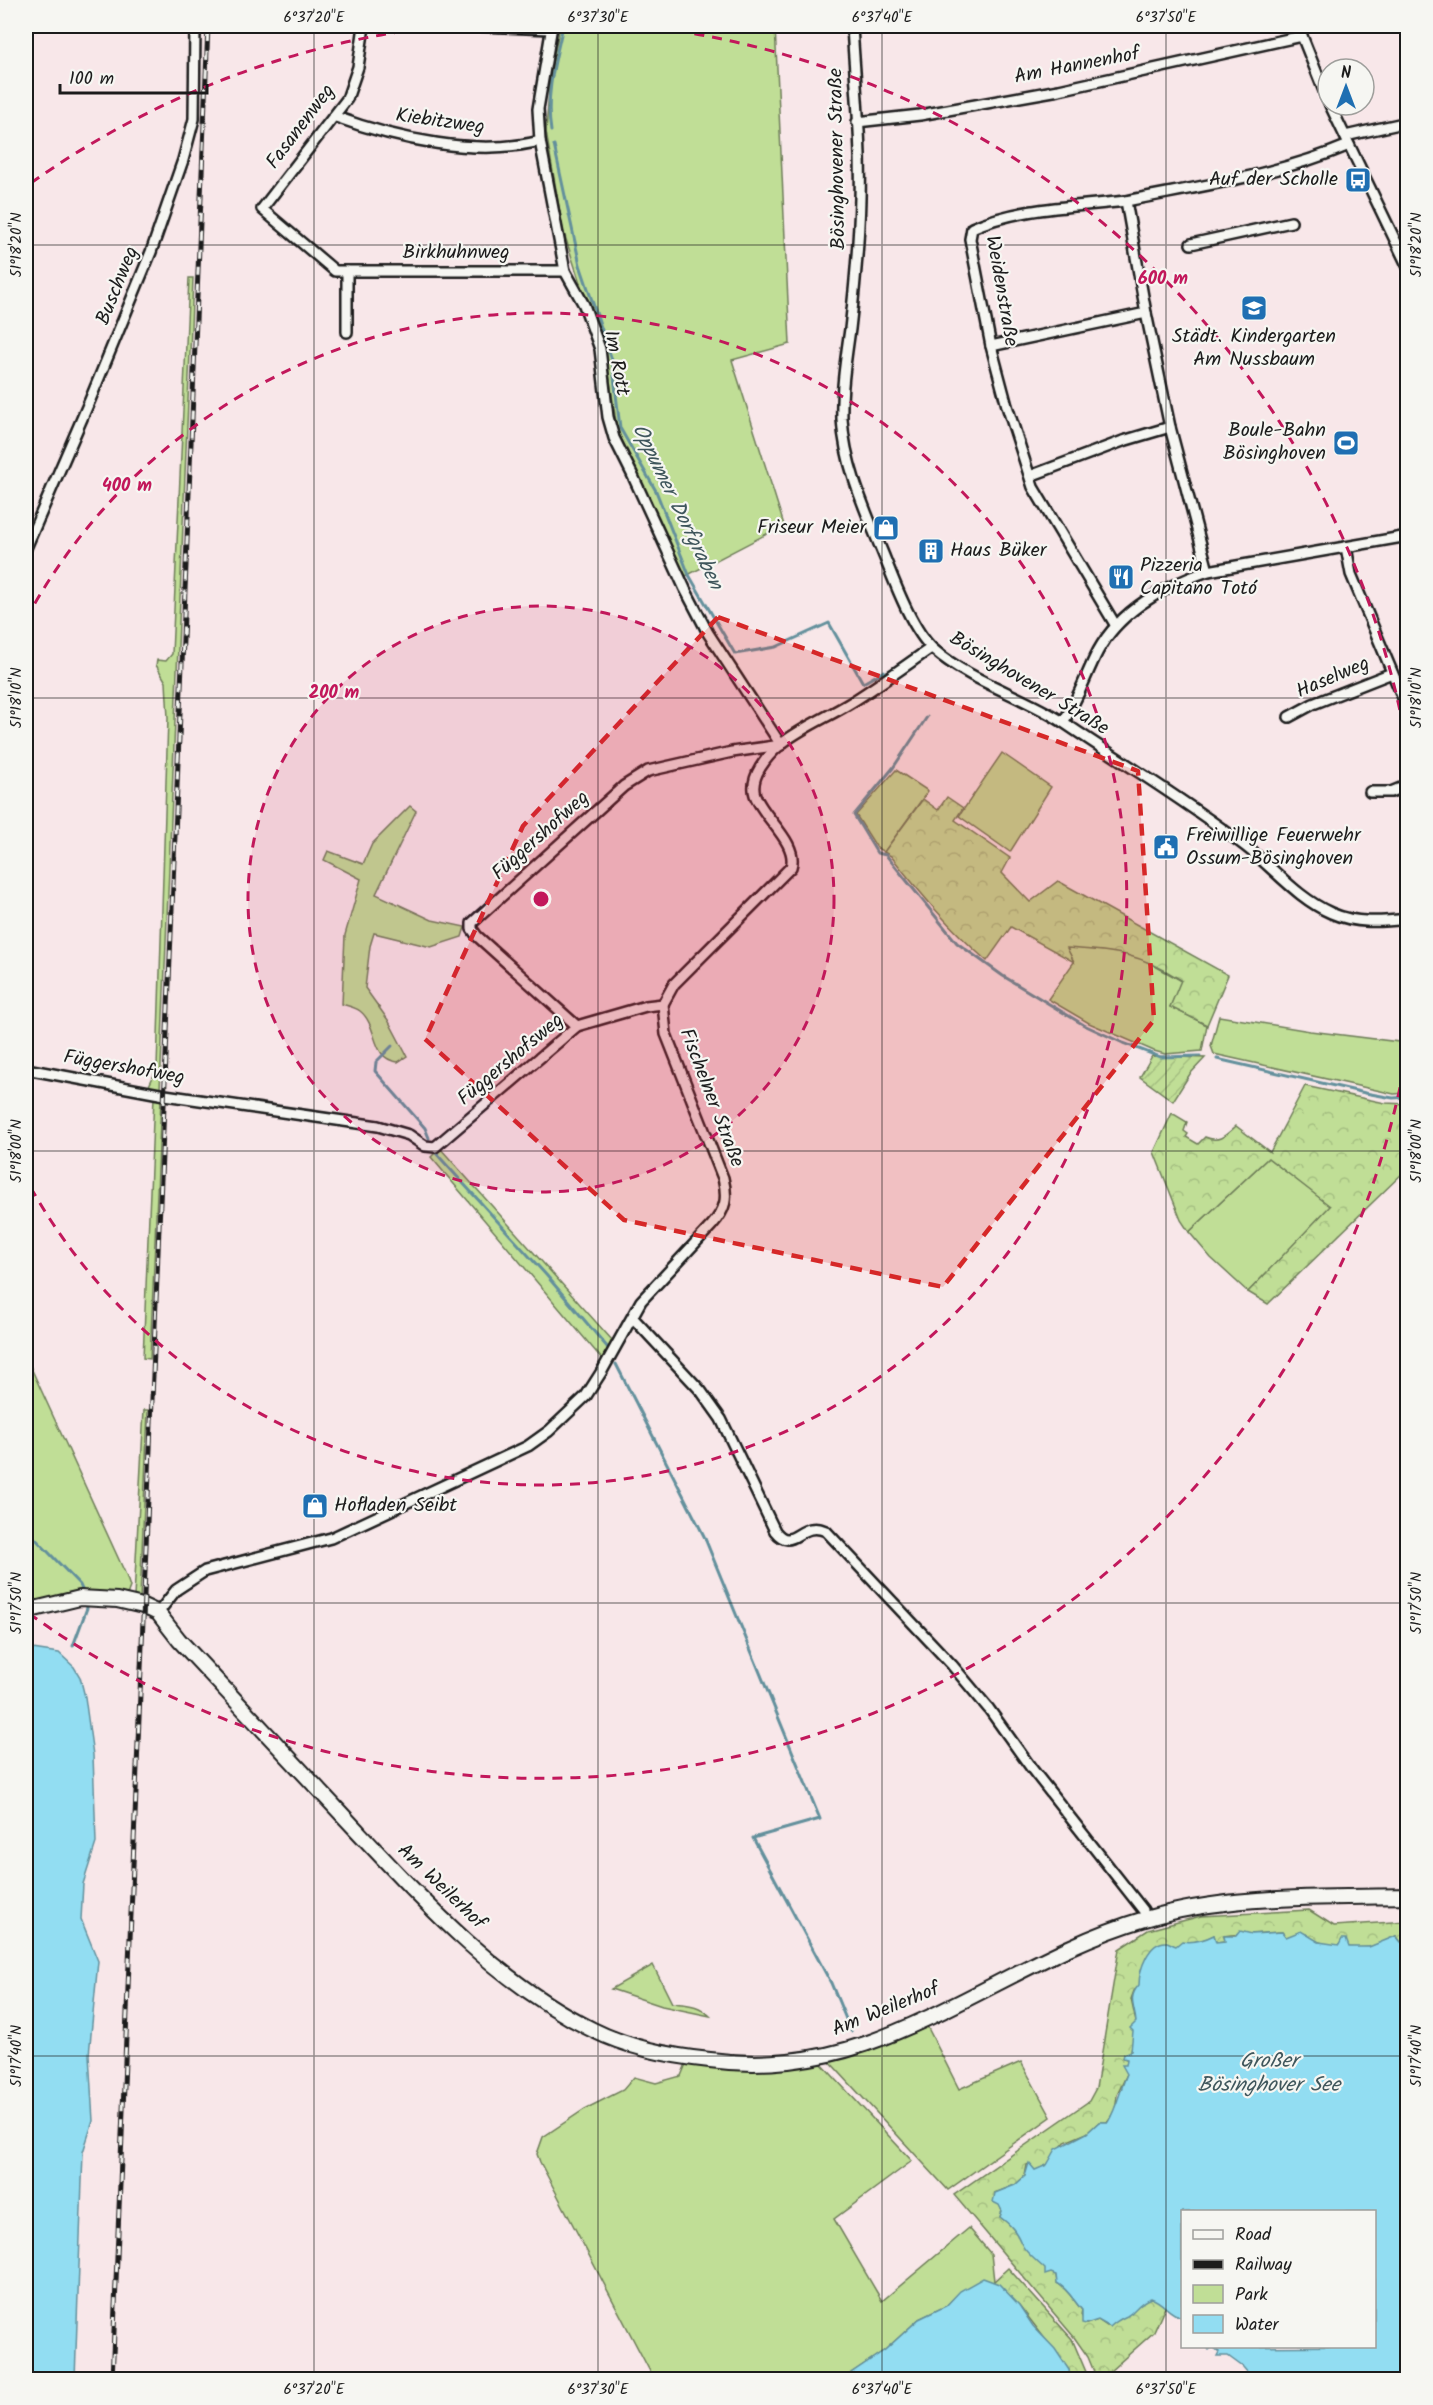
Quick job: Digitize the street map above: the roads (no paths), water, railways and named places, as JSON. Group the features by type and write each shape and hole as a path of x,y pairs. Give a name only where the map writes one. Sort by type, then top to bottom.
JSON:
{"street":[{"name":"Buschweg","path":"26,548 151,252 183,160 194,119 195,26"},
{"name":"Fasanenweg","path":"262,209 336,117 347,99 356,76 364,26"},
{"path":"478,26 552,28"},
{"name":"Bösinghovener Straße","path":"852,26 861,194 859,252 843,386 843,428 847,455 858,491 911,617 931,648 965,672 1032,703 1063,722 1244,846 1319,908 1334,915 1365,922 1407,919"},
{"name":"Im Rott","path":"552,28 538,109 540,141 565,270 584,305 600,349 608,417 614,438 685,589 704,624 781,745"},
{"path":"1301,31 1316,70"},
{"name":"Am Hannenhof","path":"857,122 920,115 1089,84 1301,31"},
{"name":"Kiebitzweg","path":"336,117 389,134 454,144 496,148 540,141"},
{"path":"1336,117 1407,267"},
{"path":"1208,571 1170,427 1126,201 1246,177 1314,160 1347,140 1407,122"},
{"name":"Weidenstraße","path":"1116,626 1032,487 1006,406 970,239 972,228 989,220 1047,209 1126,201"},
{"name":"Birkhuhnweg","path":"262,209 335,271 565,270"},
{"path":"1191,244 1291,222"},
{"path":"346,271 347,332"},
{"path":"992,346 1146,313"},
{"path":"1030,476 1123,441 1170,427"},
{"path":"1063,722 1100,649 1116,626 1149,598 1178,581 1208,571 1407,536"},
{"path":"1346,547 1351,574 1407,710"},
{"path":"663,1004 674,984 791,867 793,861 790,849 756,798 753,789 753,780 765,762 781,745 852,702 931,648"},
{"name":"Haselweg","path":"1289,717 1313,704 1392,673"},
{"name":"Függershofweg","path":"577,1026 477,936 472,929 472,923 624,786 648,771 732,752 781,745"},
{"path":"1370,792 1391,792 1407,785"},
{"name":"Függershofsweg","path":"425,1146 435,1147 444,1141 577,1026 646,1006 663,1004"},
{"name":"Fischelner Straße","path":"158,1613 176,1590 205,1571 331,1538 528,1446 556,1426 586,1396 641,1301 722,1214 726,1202 723,1178 666,1034 663,1004"},
{"name":"Függershofweg","path":"26,1069 165,1095 378,1126 409,1136 425,1146"},
{"path":"633,1318 701,1391 722,1419 775,1531 781,1538 786,1540 795,1538 808,1529 817,1527 826,1531 952,1665 989,1709 1032,1769 1143,1910"},
{"path":"26,1611 87,1597 137,1605 158,1613"},
{"name":"Am Weilerhof","path":"158,1613 401,1877 471,1944 534,1996 594,2031 638,2048 682,2057 732,2063 779,2062 820,2056 864,2044 917,2022 1081,1942 1146,1919 1208,1906 1265,1900 1407,1896"}],"water":[{"path":"26,1648 59,1653 74,1667 80,1677 85,1697 93,1755 96,1843 83,1884 81,1919 98,1961 89,2055 93,2121 83,2152 75,2379 26,2379"},
{"name":"Großer Bösinghover See","path":"1240,1931 1252,1934 1282,1932 1286,1937 1301,1931 1319,1942 1339,1945 1342,1939 1346,1939 1349,1947 1369,1947 1396,1936 1401,1942 1407,1943 1407,2379 1253,2379 1243,2367 1228,2356 1217,2356 1219,2352 1214,2348 1376,2348 1376,2210 1181,2210 1181,2317 1151,2298 1110,2327 1098,2320 1082,2323 1082,2310 1057,2283 1056,2275 1051,2273 1045,2275 1045,2269 1025,2250 1013,2228 1000,2217 1002,2211 999,2205 993,2202 995,2193 1015,2185 1025,2176 1029,2163 1035,2170 1047,2165 1056,2149 1087,2133 1099,2122 1108,2122 1127,2074 1122,2065 1126,2065 1127,2059 1123,2058 1124,2054 1131,2051 1133,2031 1130,2028 1136,2022 1133,1994 1139,1985 1143,1965 1150,1951 1160,1943 1167,1942 1176,1946 1182,1941 1198,1941 1214,1935 1216,1942 1225,1941 1224,1936 1236,1936"},
{"path":"983,2278 999,2284 1019,2305 1033,2326 1055,2349 1069,2370 1070,2379 842,2379 885,2350 919,2319 946,2306 960,2291"}],"waterway":[{"name":"Oppumer Dorfgraben","path":"551,131 550,91 563,26"},
{"name":"Oppumer Dorfgraben","path":"554,145 580,265 612,360 620,428 656,491 689,575 735,654 776,647 829,623 863,683 884,671"},
{"path":"927,717 893,768 854,815 877,853 886,855 957,943 1003,976 1084,1025 1123,1043 1160,1057 1200,1056"},
{"path":"392,1046 376,1062 375,1071 425,1128 429,1138"},
{"path":"1217,1059 1365,1093 1393,1098 1408,1097"},
{"path":"434,1151 547,1276 608,1348"},
{"path":"616,1364 704,1536 820,1819 753,1838 831,1983 851,2031"},
{"path":"26,1529 80,1585 85,1596"},
{"path":"73,1646 87,1608 86,1602"}],"railway":[{"path":"112,2380 208,26"}],"place":[{"name":"Auf der Scholle","path":"1358,180"},
{"name":"Städt. Kindergarten Am Nussbaum","path":"1254,308"},
{"name":"Boule-Bahn Bösinghoven","path":"1346,443"},
{"name":"Friseur Meier","path":"886,528"},
{"name":"Haus Büker","path":"931,551"},
{"name":"Pizzeria Capitano Totó","path":"1121,577"},
{"name":"Freiwillige Feuerwehr Ossum-Bösinghoven","path":"1166,847"},
{"name":"Hofladen Seibt","path":"315,1506"}]}
